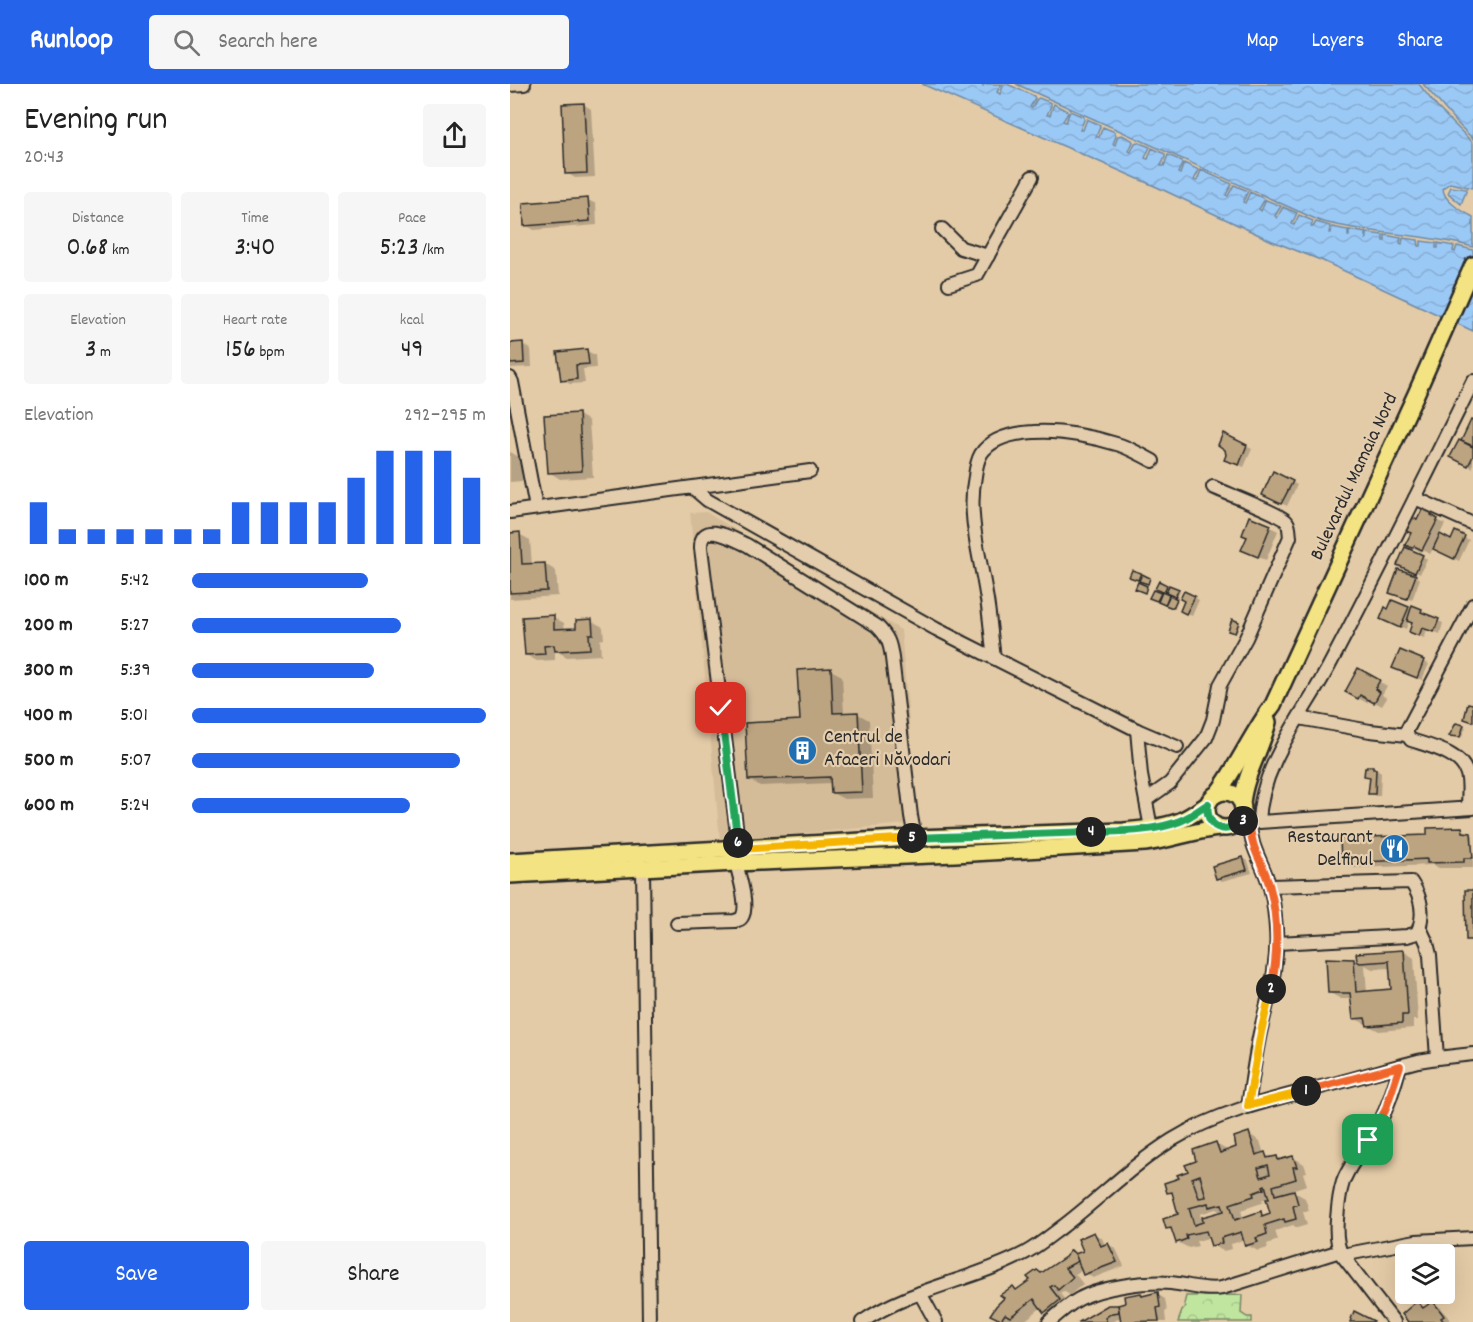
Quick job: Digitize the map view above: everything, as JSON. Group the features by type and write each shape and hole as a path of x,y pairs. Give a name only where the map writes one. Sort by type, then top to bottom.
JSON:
{"main road":[{"name":"Bulevardul Mamaia Nord","path":"510,861 955,854 1145,843 1206,829 1232,828 1250,821 1243,815 1243,789 1267,728 1273,705 1473,265"},
{"name":"Bulevardul Mamaia Nord","path":"510,875 643,868 915,838 1124,831 1151,828 1180,821 1213,799 1235,769 1258,725 1273,705"},
{"path":"1220,828 1208,816 1213,799 1228,792 1234,794 1242,803"}],"street":[{"path":"510,85 524,84"},
{"path":"948,284 977,275 1032,177"},
{"path":"942,229 961,248 987,256"},
{"path":"510,378 520,417 536,508"},
{"path":"1248,1106 1274,972 1277,943 1270,886 1252,844 1250,821 1284,743 1328,668 1473,381"},
{"path":"994,658 972,507 977,461 982,452 993,442 1008,435 1042,431 1076,435 1121,445 1153,461"},
{"path":"510,512 810,471"},
{"path":"1146,800 1170,783 1206,738 1213,720 1220,685 1246,638 1290,537 1287,521 1213,487"},
{"path":"693,488 724,510 936,629 1137,730 1177,747"},
{"path":"1415,498 1473,524"},
{"path":"677,923 735,921 743,915 744,909 711,616 701,548 701,540 708,533 727,536 747,545 877,626 885,634 890,644 915,838"},
{"path":"1250,821 1470,808 1471,785 1462,762 1450,754 1411,740 1407,735 1407,730 1473,605"},
{"path":"1299,718 1370,731 1407,735"},
{"path":"1137,730 1141,775 1151,828"},
{"path":"643,868 649,1322"},
{"path":"1270,886 1411,882 1419,893 1422,909 1420,928 1417,933 1407,936 1277,943"},
{"path":"1420,928 1430,955 1437,1058"},
{"path":"862,1322 888,1306 1025,1253 1081,1212 1152,1153 1194,1128 1248,1106 1400,1066 1437,1058 1473,1054"},
{"path":"1394,1322 1341,1253 1336,1230 1344,1181 1350,1167 1378,1125 1391,1096 1400,1066"},
{"path":"1048,1322 1071,1304 1103,1290 1161,1283 1212,1290 1341,1253 1416,1241 1473,1238"},
{"path":"920,1293 936,1322"}],"shaded area":[{"path":"706,512 901,630 918,823 720,841 690,513"}],"green space":[{"path":"1242,1295 1241,1313 1252,1317 1252,1322 1178,1322 1186,1307 1184,1304 1186,1296"}],"water":[{"path":"922,84 981,84 983,86 1002,84 997,92 1000,94 1004,84 1007,84 1034,96 1035,99 1030,107 1032,108 1039,98 1051,103 1047,115 1050,115 1054,104 1067,111 1063,121 1066,122 1070,111 1084,117 1080,130 1083,130 1087,119 1100,125 1096,137 1099,137 1103,127 1115,132 1113,144 1115,145 1118,136 1122,135 1132,140 1129,151 1131,152 1137,142 1150,147 1145,158 1148,159 1152,148 1165,154 1161,166 1164,166 1168,155 1182,161 1178,173 1180,174 1184,163 1199,170 1194,180 1197,181 1201,170 1232,184 1226,195 1228,196 1234,185 1248,191 1243,202 1245,203 1250,192 1265,199 1259,209 1261,211 1266,200 1281,206 1275,216 1277,218 1283,207 1297,213 1292,224 1294,225 1299,215 1313,221 1311,227 1316,222 1330,226 1329,233 1332,227 1348,230 1348,236 1349,230 1366,233 1366,239 1367,233 1383,235 1383,241 1385,241 1385,235 1401,238 1400,243 1402,244 1403,238 1418,240 1419,246 1421,246 1421,241 1436,243 1436,248 1438,248 1438,243 1454,246 1453,251 1455,252 1457,246 1473,250 1473,331 1323,261 1272,241 1159,188"},
{"path":"1016,84 1419,84 1437,107 1473,143 1473,188 1450,183 1443,188 1450,201 1473,217 1473,247 1320,221"},
{"path":"1423,84 1473,84 1473,139 1457,123"},
{"path":"1451,187 1467,189 1461,204 1448,193"}],"building":[{"path":"584,103 587,173 565,174 562,104"},
{"path":"588,198 590,221 524,226 523,203"},
{"path":"523,342 524,363 510,364 510,343"},
{"path":"587,349 589,364 576,365 577,379 561,381 557,352"},
{"path":"579,413 582,471 548,473 544,415"},
{"path":"1471,420 1473,421 1473,446 1461,441"},
{"path":"1223,433 1247,445 1239,465 1224,460 1225,450 1218,445"},
{"path":"1459,440 1473,447 1473,456 1468,466 1450,457"},
{"path":"1273,471 1293,481 1281,504 1262,495"},
{"path":"1423,508 1438,519 1422,550 1405,545 1411,533 1403,530 1410,516 1417,520"},
{"path":"1249,516 1271,525 1258,557 1241,550 1247,537 1242,535"},
{"path":"1455,531 1465,536 1454,559 1433,549 1440,534 1451,540"},
{"path":"520,532 522,564 545,563 547,591 510,593 510,533"},
{"path":"1405,547 1423,555 1415,573 1397,565"},
{"path":"1398,569 1416,575 1407,599 1389,593"},
{"path":"1132,570 1141,573 1138,580 1129,577"},
{"path":"1142,574 1150,578 1148,584 1139,581"},
{"path":"1159,581 1167,585 1164,593 1155,589"},
{"path":"1138,582 1147,586 1145,593 1135,589"},
{"path":"1169,585 1179,589 1175,597 1166,593"},
{"path":"1153,590 1161,593 1157,601 1149,598"},
{"path":"1184,591 1195,596 1186,614 1180,611 1184,601 1180,599"},
{"path":"1162,592 1169,595 1165,605 1158,602"},
{"path":"1170,595 1177,599 1173,608 1165,605"},
{"path":"1392,600 1409,607 1400,628 1380,619 1385,607 1388,609"},
{"path":"1412,605 1422,609 1421,612 1439,619 1434,632 1422,628 1419,636 1409,632 1412,623 1407,621"},
{"path":"554,615 554,629 576,628 576,620 592,619 593,634 589,634 590,649 555,651 554,645 544,646 545,654 525,655 522,617"},
{"path":"1232,619 1239,622 1235,633 1228,631"},
{"path":"1400,650 1424,660 1417,678 1392,668"},
{"name":"Centrul de Afaceri Năvodari","path":"831,668 833,713 858,712 862,792 831,793 830,777 748,780 745,723 800,720 797,670"},
{"path":"1358,668 1380,680 1375,689 1380,692 1374,703 1360,695 1358,699 1345,692"},
{"path":"1468,703 1473,704 1473,722 1464,719"},
{"path":"1456,723 1464,725 1460,737 1449,736"},
{"path":"1367,766 1373,766 1373,769 1376,769 1375,794 1368,794 1370,777 1364,776"},
{"path":"1462,827 1463,832 1471,833 1473,858 1464,858 1464,862 1427,863 1427,859 1341,863 1340,838 1427,835 1427,828"},
{"path":"1243,857 1247,870 1216,879 1212,866"},
{"path":"1465,890 1473,890 1473,940 1466,940"},
{"path":"1404,950 1408,1015 1402,1015 1402,1023 1367,1026 1365,1018 1353,1019 1350,993 1328,993 1326,958 1354,959 1356,992 1391,989 1389,961 1360,963 1357,961 1356,953"},
{"path":"1249,1132 1256,1155 1265,1152 1267,1158 1277,1156 1278,1160 1293,1156 1297,1167 1293,1167 1296,1179 1273,1186 1275,1195 1294,1190 1298,1204 1293,1206 1296,1219 1285,1222 1284,1219 1265,1225 1267,1234 1256,1238 1258,1242 1245,1246 1241,1232 1221,1238 1222,1243 1211,1246 1206,1231 1186,1235 1187,1239 1176,1243 1171,1228 1166,1229 1163,1219 1178,1214 1172,1192 1167,1193 1164,1183 1179,1178 1177,1175 1188,1171 1185,1165 1196,1161 1193,1150 1216,1142 1220,1153 1236,1147 1234,1137","holes":["1268,1165 1270,1174 1261,1177 1258,1168","1200,1175 1206,1197 1199,1198 1192,1178","1265,1185 1269,1199 1266,1199 1270,1213 1262,1216 1261,1211 1235,1220 1230,1204 1254,1196 1253,1193 1264,1189","1208,1203 1209,1207 1222,1204 1224,1211 1202,1217 1203,1222 1194,1225 1189,1208"]},
{"path":"1094,1232 1101,1246 1108,1243 1117,1262 1083,1275 1075,1254 1083,1251 1078,1239"},
{"path":"1071,1250 1078,1261 1065,1268 1073,1277 1058,1290 1054,1285 1050,1287 1060,1300 1044,1313 1034,1299 1010,1317 1005,1314 1001,1320 990,1315 1004,1298 1000,1295 1013,1286 1016,1290 1030,1280 1027,1277 1037,1270 1041,1273 1065,1257"},
{"path":"1158,1292 1159,1321 1121,1322 1118,1305 1125,1303 1124,1296 1141,1293 1142,1296"},
{"path":"1414,1304 1420,1304 1423,1308 1429,1304 1435,1304 1444,1316 1441,1318 1444,1322 1408,1322 1402,1314"},
{"path":"1108,1305 1118,1305 1119,1312 1112,1313 1105,1318 1107,1322 1079,1322"},
{"path":"1354,1311 1374,1321 1350,1322"}],"place":[{"name":"Centrul de Afaceri Năvodari","path":"803,750"},
{"name":"Restaurant Delfinul","path":"1394,849"}],"route":[{"path":"721,708 739,849 915,838 1124,831 1173,824 1208,804 1208,816 1220,828 1232,828 1241,820 1250,822 1252,844 1270,886 1277,953 1248,1106 1400,1066 1385,1111 1368,1140"}]}
